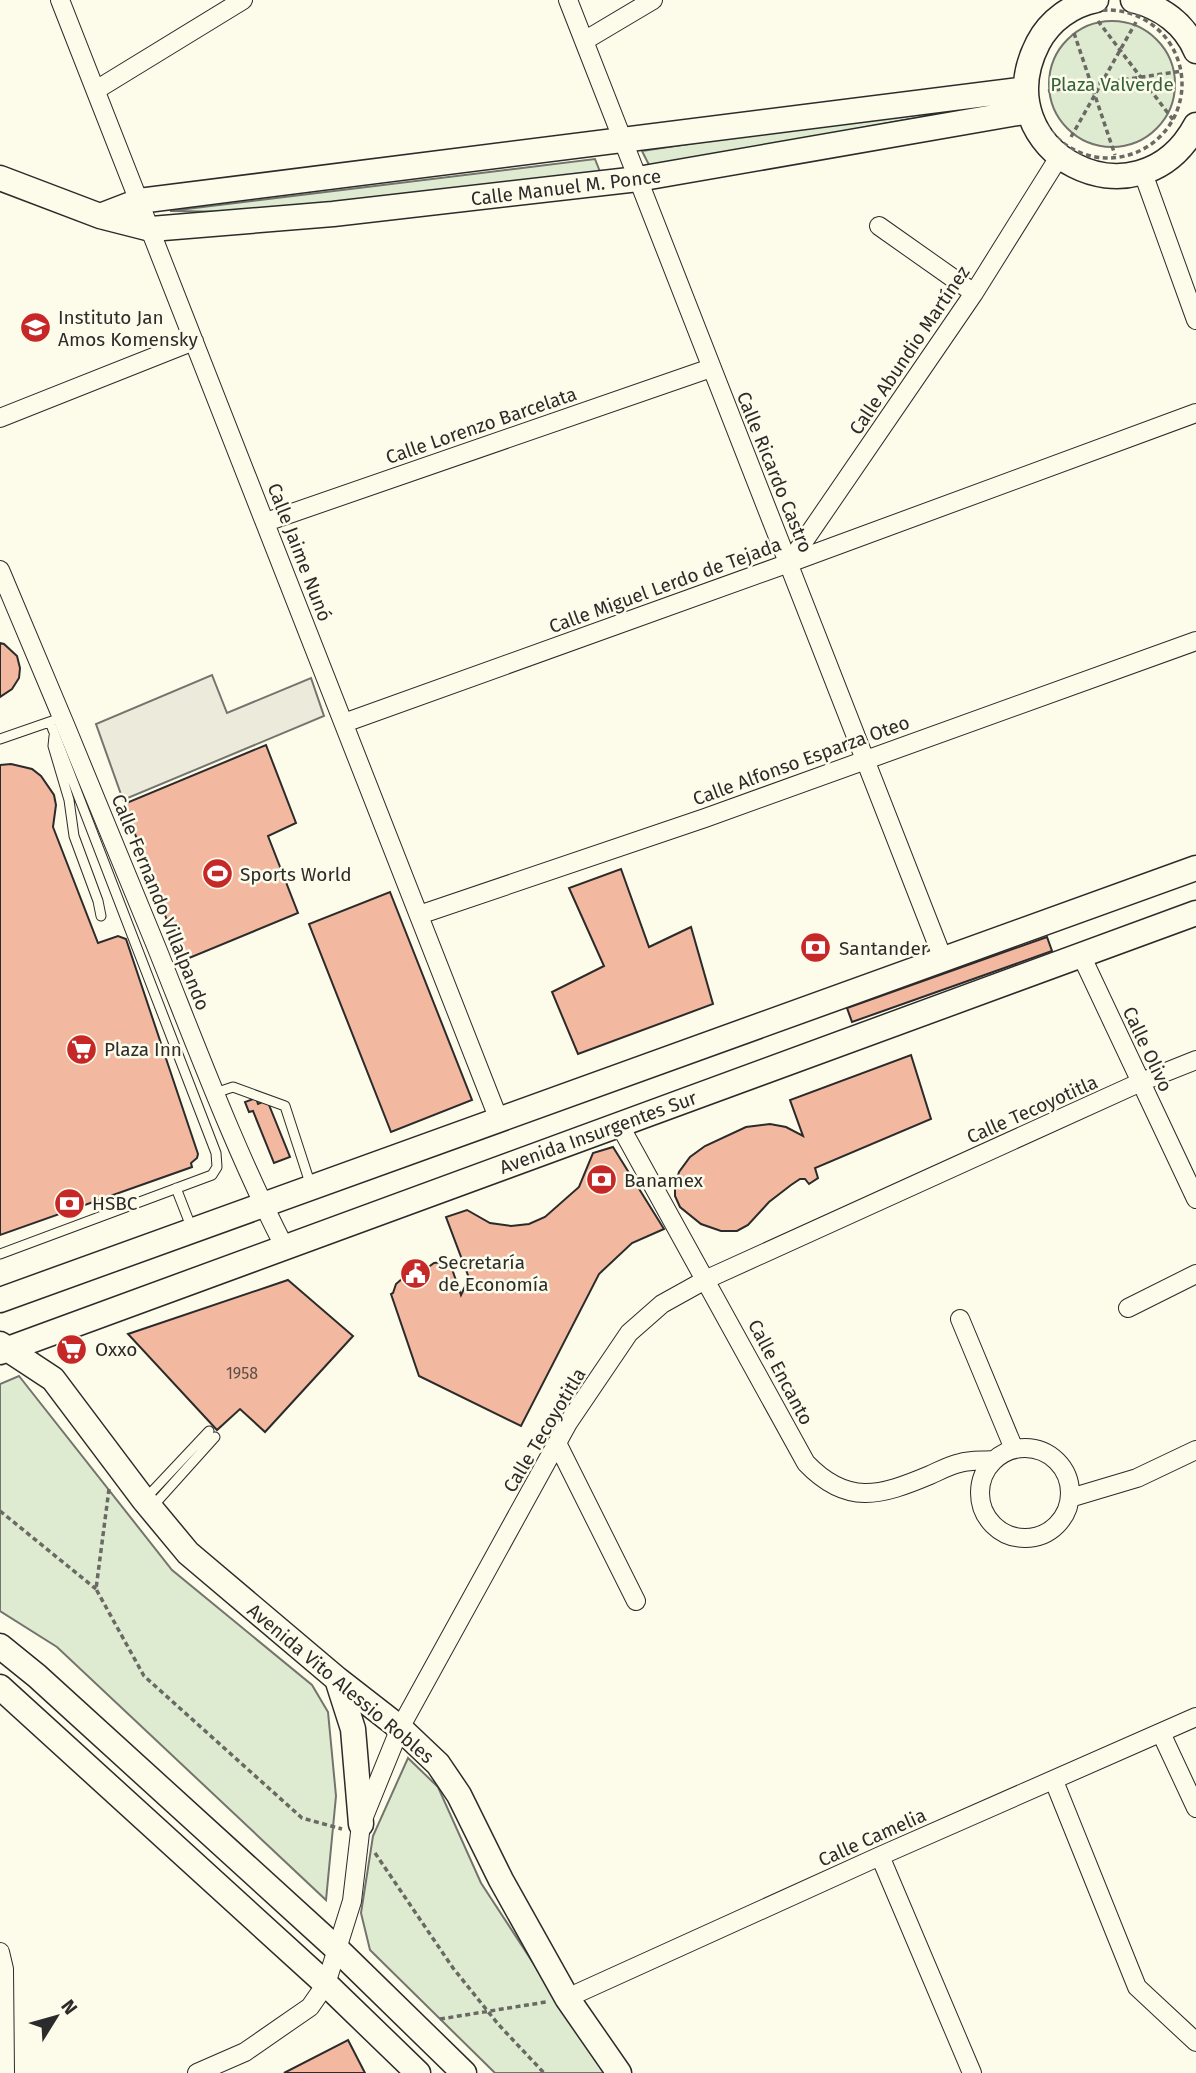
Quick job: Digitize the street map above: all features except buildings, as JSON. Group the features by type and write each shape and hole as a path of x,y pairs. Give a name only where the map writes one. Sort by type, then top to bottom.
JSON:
{"main road":[{"path":"1143,5 1180,25 1192,60"},
{"path":"1080,7 1044,32 1030,59 1029,98 1035,128 1046,144 1062,151 1072,166 1096,175 1169,159 1186,128"},
{"name":"Calle Manuel M. Ponce","path":"100,216 139,201 622,139 1029,98"},
{"name":"Calle Manuel M. Ponce","path":"0,178 100,216 151,229 333,214 638,179 1029,98"},
{"path":"0,1300 1196,868"},
{"name":"Avenida Insurgentes Sur","path":"3,1349 1196,913"},
{"name":"Avenida Vito Alessio Robles","path":"3,1349 54,1379 188,1553 337,1679 400,1728 438,1763 459,1795 501,1880 567,1998 619,2073"},
{"path":"0,1646 37,1675 338,1951 464,2073"},
{"path":"337,1679 353,1729 360,1829"},
{"path":"0,1687 326,1984 418,2073"}],"street":[{"name":"Calle Jaime Nunó","path":"60,0 499,1120"},
{"path":"96,90 243,0"},
{"name":"Calle Ricardo Castro","path":"568,0 943,959"},
{"path":"584,41 653,0"},
{"name":"Calle Abundio Martínez","path":"789,563 974,293 1062,151"},
{"path":"1127,169 1196,320"},
{"path":"879,226 974,293"},
{"path":"0,418 194,341"},
{"name":"Calle Lorenzo Barcelata","path":"266,522 711,368"},
{"name":"Calle Miguel Lerdo de Tejada","path":"344,723 1196,413"},
{"name":"Calle Fernando Villalpando","path":"0,570 56,719 263,1205 285,1248"},
{"name":"Calle Alfonso Esparza Oteo","path":"419,915 705,818 865,758 1196,641"},
{"name":"Calle Olivo","path":"1081,955 1141,1082 1189,1164 1196,1199"},
{"name":"Calle Tecoyotitla","path":"197,2073 244,2052 310,2007 326,1984 352,1901 360,1829 400,1728 557,1443 629,1333 663,1304 707,1279 1141,1082 1196,1060"},
{"name":"Calle Encanto","path":"619,1124 707,1279 806,1463 823,1481 849,1491 875,1494 897,1489 960,1463 993,1460"},
{"path":"1128,1308 1196,1275"},
{"path":"960,1319 1014,1449"},
{"path":"557,1443 636,1601"},
{"path":"1014,1449 1038,1450 1059,1463 1065,1474 1070,1497 1066,1512 1058,1524 1033,1538 1018,1538 1004,1533 988,1519 979,1499 985,1470 1002,1453 1014,1449"},
{"path":"1070,1497 1137,1478 1196,1450"},
{"name":"Calle Camelia","path":"567,1998 1196,1717"},
{"path":"1161,1733 1196,1808"},
{"path":"1054,1781 1137,1987 1196,2042"},
{"path":"880,1856 972,2073"},
{"path":"0,1952 4,1969 5,2073"}],"lane":[{"path":"0,739 56,719 53,746 69,800 74,836 101,916"},
{"path":"0,1254 212,1175 217,1167 216,1153 55,735"},
{"path":"215,1093 233,1087 285,1105 312,1187"},
{"path":"176,1188 193,1230"},
{"path":"148,1504 212,1434"}],"path":[{"path":"1062,151 1029,98 1038,59 1045,43 1080,7 1124,11 1143,5"},
{"path":"1062,151 1143,5"},
{"path":"1143,5 1154,26 1167,39 1176,55 1182,88 1179,104 1186,128"},
{"path":"1080,7 1186,128"},
{"path":"1080,7 1092,85 1127,169"},
{"path":"1029,98 1102,83 1181,72 1192,60"},
{"path":"1127,169 1139,151 1149,146 1166,130 1186,128"},
{"path":"1062,151 1090,155 1127,169"},
{"path":"96,1589 113,1459"},
{"path":"0,1511 96,1589 144,1676 302,1818 360,1829 453,1968 544,2073"},
{"path":"413,2024 567,1998"}],"green space":[{"name":"Plaza Valverde","path":"1112,21 1136,26 1157,39 1170,60 1175,84 1170,108 1157,129 1136,142 1112,147 1088,142 1067,129 1054,108 1049,84 1054,60 1067,39 1088,26"},
{"path":"997,97 997,103 650,167 642,151"},
{"path":"595,159 602,177 237,212 170,211"},
{"path":"19,1376 172,1570 312,1685 328,1712 336,1796 326,1900 57,1647 0,1611 0,1384"},
{"path":"408,1758 438,1787 481,1883 605,2073 495,2073 370,1950 361,1913 373,1836"}],"shaded area":[{"path":"212,675 227,713 311,678 324,716 123,800 96,724"}],"place":[{"name":"Instituto Jan Amos Komensky","path":"35,328"},
{"name":"Sports World","path":"217,874"},
{"name":"Santander","path":"816,948"},
{"name":"Plaza Inn","path":"81,1049"},
{"name":"Banamex","path":"601,1180"},
{"name":"HSBC","path":"69,1203"},
{"name":"Secretaría de Economía","path":"415,1273"},
{"name":"Oxxo","path":"72,1349"}]}
